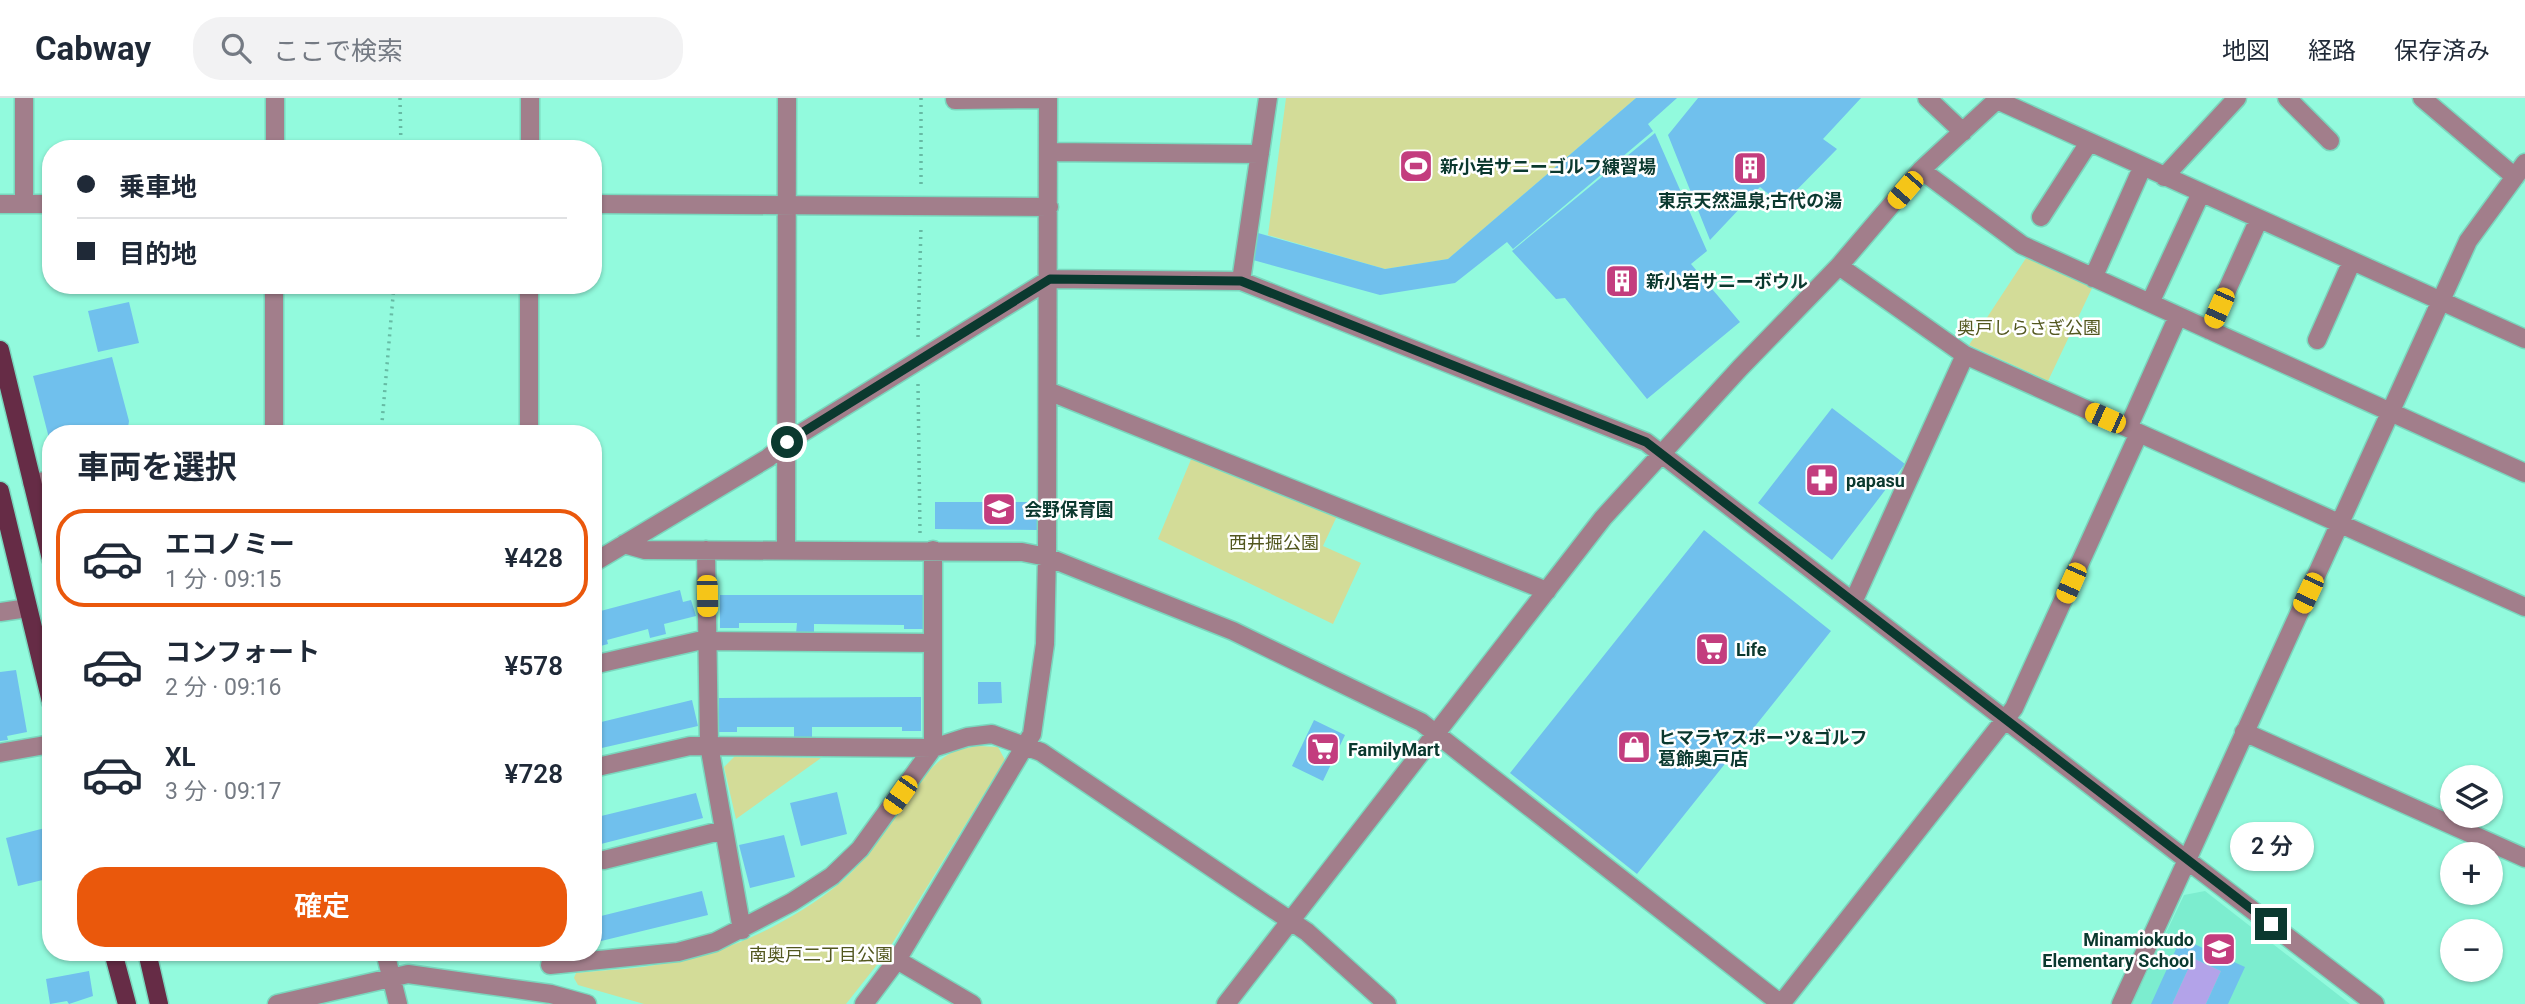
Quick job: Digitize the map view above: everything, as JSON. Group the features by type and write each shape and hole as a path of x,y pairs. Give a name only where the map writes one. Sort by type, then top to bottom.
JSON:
{"main road":[{"path":"0,350 42,482"},
{"path":"0,491 42,665"},
{"path":"115,961 127,1004"},
{"path":"149,961 159,1004"},
{"path":"152,972 169,1004"},
{"path":"120,1004 121,982"}],"street":[{"path":"24,98 24,204"},
{"path":"275,98 275,140"},
{"path":"530,98 530,140"},
{"path":"786,550 787,98"},
{"path":"1241,281 1268,98"},
{"path":"1927,98 1963,132"},
{"path":"2164,177 2237,98"},
{"path":"2287,98 2330,141"},
{"path":"2121,1004 2468,241 2520,170 2422,98"},
{"path":"864,1004 897,960 1026,747 1032,734 1045,644 1050,279 1048,99 955,100"},
{"path":"1226,1004 1603,518 1661,452 1839,266 1921,170 1998,99 2088,144 2525,339"},
{"path":"2041,217 2088,144"},
{"path":"1049,152 1260,154"},
{"path":"2093,278 2142,168"},
{"path":"1921,170 2022,245 2525,473"},
{"path":"2150,303 2201,193"},
{"path":"0,204 42,204"},
{"path":"602,204 1049,206"},
{"path":"2209,330 2259,219"},
{"path":"2316,340 2353,261"},
{"path":"1839,266 1965,355 2525,607"},
{"path":"602,557 768,458 787,442 1050,279 1241,281 1646,442 2375,1004"},
{"path":"274,294 274,425"},
{"path":"529,294 529,425"},
{"path":"624,544 645,551 927,550 1022,552 1047,557 1233,631 1421,722 1781,1004 2006,721 2134,431 2178,316"},
{"path":"1854,600 1965,355"},
{"path":"1048,391 1547,591"},
{"path":"706,550 709,745 742,930"},
{"path":"602,956 678,952 715,942 742,930 832,876 872,835 933,748 933,643 927,550"},
{"path":"0,612 28,608"},
{"path":"602,663 686,642 933,643"},
{"path":"2244,732 2525,858"},
{"path":"602,766 690,746 933,748 981,734 1001,736 1041,752 1290,921 1387,1004"},
{"path":"0,753 42,746"},
{"path":"604,860 724,830"},
{"path":"897,960 972,1004"},
{"path":"387,961 398,1004"},
{"path":"550,961 551,994"},
{"path":"277,1004 408,974 532,998 551,994 587,1004"}],"path":[{"path":"400,98 401,140"},
{"path":"921,98 918,359 927,550"},
{"path":"382,425 393,294"}],"shaded area":[{"name":"Minamiokudo Elementary School","path":"2205,891 2350,1004 2132,1004 2184,895"},
{"path":"2193,958 2221,971 2206,1004 2172,1004"}],"green space":[{"name":"新小岩サニーゴルフ練習場","path":"1286,98 1636,98 1448,259 1385,269 1268,235"},
{"name":"奥戸しらさぎ公園","path":"2028,255 2094,284 2048,381 1969,345"},
{"name":"西井掘公園","path":"1192,457 1337,516 1323,546 1361,563 1333,624 1158,539"},
{"name":"南奥戸二丁目公園","path":"977,746 998,747 1005,760 887,952 846,1004 644,1004 578,985 574,978 576,973 644,967 713,952 758,934 801,911 855,869 910,794 937,763 954,752"},
{"path":"735,756 821,758 736,819 724,767"}],"building":[{"path":"1636,98 1677,98 1648,124 1653,131 1513,249 1507,242 1455,283 1380,295 1253,260 1258,233 1385,269 1448,259"},
{"name":"東京天然温泉;古代の湯","path":"1698,98 1861,98 1823,139 1837,149 1782,205 1760,187 1710,240 1668,135"},
{"name":"新小岩サニーボウル","path":"1655,133 1707,251 1691,264 1740,322 1647,399 1565,298 1556,299 1512,251"},
{"path":"129,302 139,343 98,352 88,311"},
{"path":"112,357 128,425 46,425 33,376"},
{"path":"1832,408 1905,464 1832,560 1758,503"},
{"path":"935,502 1038,502 1037,530 935,529"},
{"path":"1704,530 1831,631 1637,874 1510,773"},
{"path":"680,590 683,602 691,600 696,616 664,624 666,634 650,638 648,629 607,640 608,644 602,646 602,611"},
{"path":"720,595 923,595 923,629 904,629 904,625 814,624 814,635 796,634 797,623 739,623 739,628 720,628"},
{"path":"16,670 27,732 7,736 8,740 0,741 0,672"},
{"path":"978,682 1001,682 1002,703 978,704"},
{"path":"921,697 921,731 902,731 902,727 812,727 812,738 794,738 794,727 737,727 737,732 719,732 719,698"},
{"path":"692,700 698,726 602,748 602,722"},
{"path":"1314,720 1345,735 1323,781 1292,766"},
{"path":"837,792 847,834 801,846 790,803"},
{"path":"696,793 703,818 602,844 602,816"},
{"path":"42,829 42,880 18,886 6,838"},
{"path":"784,835 795,877 750,888 739,845"},
{"path":"702,891 708,915 602,941 602,916"},
{"path":"2181,938 2245,967 2228,1004 2206,1004 2221,971 2193,958 2172,1004 2151,1004"},
{"path":"89,971 93,996 69,1004 67,1001 50,1004 46,979"}],"place":[{"name":"新小岩サニーゴルフ練習場","path":"1416,166"},
{"name":"東京天然温泉;古代の湯","path":"1750,168"},
{"name":"新小岩サニーボウル","path":"1622,281"},
{"name":"papasu","path":"1822,480"},
{"name":"会野保育園","path":"999,509"},
{"name":"Life","path":"1712,649"},
{"name":"ヒマラヤスポーツ&ゴルフ 葛飾奥戸店","path":"1634,747"},
{"name":"FamilyMart","path":"1323,749"},
{"name":"Minamiokudo Elementary School","path":"2219,949"}],"route":[{"path":"787,442 1050,279 1241,281 1646,442 2271,924"}]}
